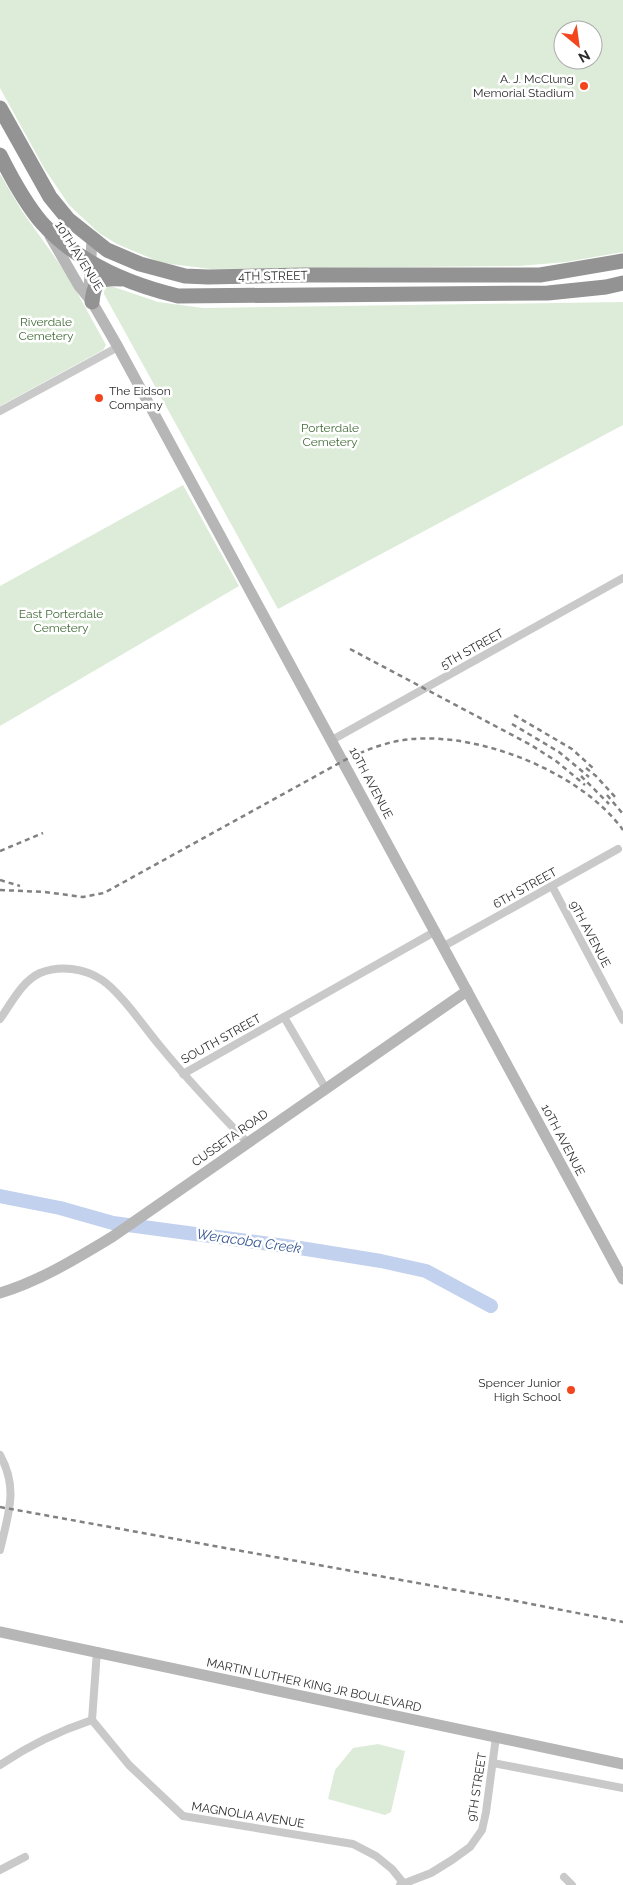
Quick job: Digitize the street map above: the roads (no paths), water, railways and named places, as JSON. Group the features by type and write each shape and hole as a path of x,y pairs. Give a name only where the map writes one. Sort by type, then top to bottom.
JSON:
{"highway":[{"name":"4TH STREET","path":"0,108 50,197 68,219 92,240 107,250 140,264 185,276 540,275 623,261"},
{"path":"0,127 20,145"},
{"name":"4TH STREET","path":"0,155 16,187 42,223 65,244 90,262 121,279 144,288 178,296 548,292 606,287 623,283"},
{"path":"92,302 93,289 104,278 121,279"}],"main road":[{"name":"10TH AVENUE","path":"42,223 118,347 623,1279"},
{"name":"10TH AVENUE","path":"92,240 89,290 92,302"},
{"name":"CUSSETA ROAD","path":"0,1293 16,1288 64,1265 112,1236 467,991"},
{"name":"MARTIN LUTHER KING JR BOULEVARD","path":"0,1632 97,1651 215,1678 623,1764"}],"street":[{"path":"0,411 118,347"},
{"name":"5TH STREET","path":"332,740 623,578"},
{"name":"6TH STREET","path":"444,946 618,849"},
{"name":"9TH AVENUE","path":"552,886 623,1020"},
{"name":"SOUTH STREET","path":"0,1019 29,980 38,974 60,969 93,974 111,987 183,1074 436,931"},
{"path":"284,1016 326,1089"},
{"path":"183,1074 247,1142"},
{"path":"0,1550 11,1504 11,1482 1,1457"},
{"path":"0,1765 40,1741 92,1720 97,1651"},
{"name":"MAGNOLIA AVENUE","path":"92,1720 129,1766 183,1816 353,1844 376,1856 392,1869 402,1884"},
{"name":"9TH STREET","path":"402,1884 431,1873 470,1847 482,1830 494,1763 496,1737"},
{"path":"494,1763 623,1788"},
{"path":"0,1870 26,1858"},
{"path":"564,1877 572,1885"}],"waterway":[{"name":"Weracoba Creek","path":"0,1196 60,1208 113,1223 300,1248 381,1261 426,1271 491,1306"}],"railway":[{"path":"350,649 531,745 556,761 585,785"},
{"path":"514,715 572,749 594,769"},
{"path":"512,724 559,752 589,777"},
{"path":"0,890 45,892 83,897 104,893 343,761 377,747 412,739 439,739 469,743 499,750 528,761 557,775 583,791 605,809 623,830"},
{"path":"586,768 616,798"},
{"path":"581,776 609,804"},
{"path":"607,795 623,814"},
{"path":"0,851 43,833"},
{"path":"0,880 20,886"},
{"path":"0,1507 623,1622"}],"place":[{"name":"A. J. McClung Memorial Stadium","path":"584,86"},
{"name":"The Eidson Company","path":"99,398"},
{"name":"Spencer Junior High School","path":"571,1390"}],"park label":[{"name":"Riverdale Cemetery","path":"46,329"},
{"name":"Porterdale Cemetery","path":"330,435"},
{"name":"East Porterdale Cemetery","path":"61,621"}]}
